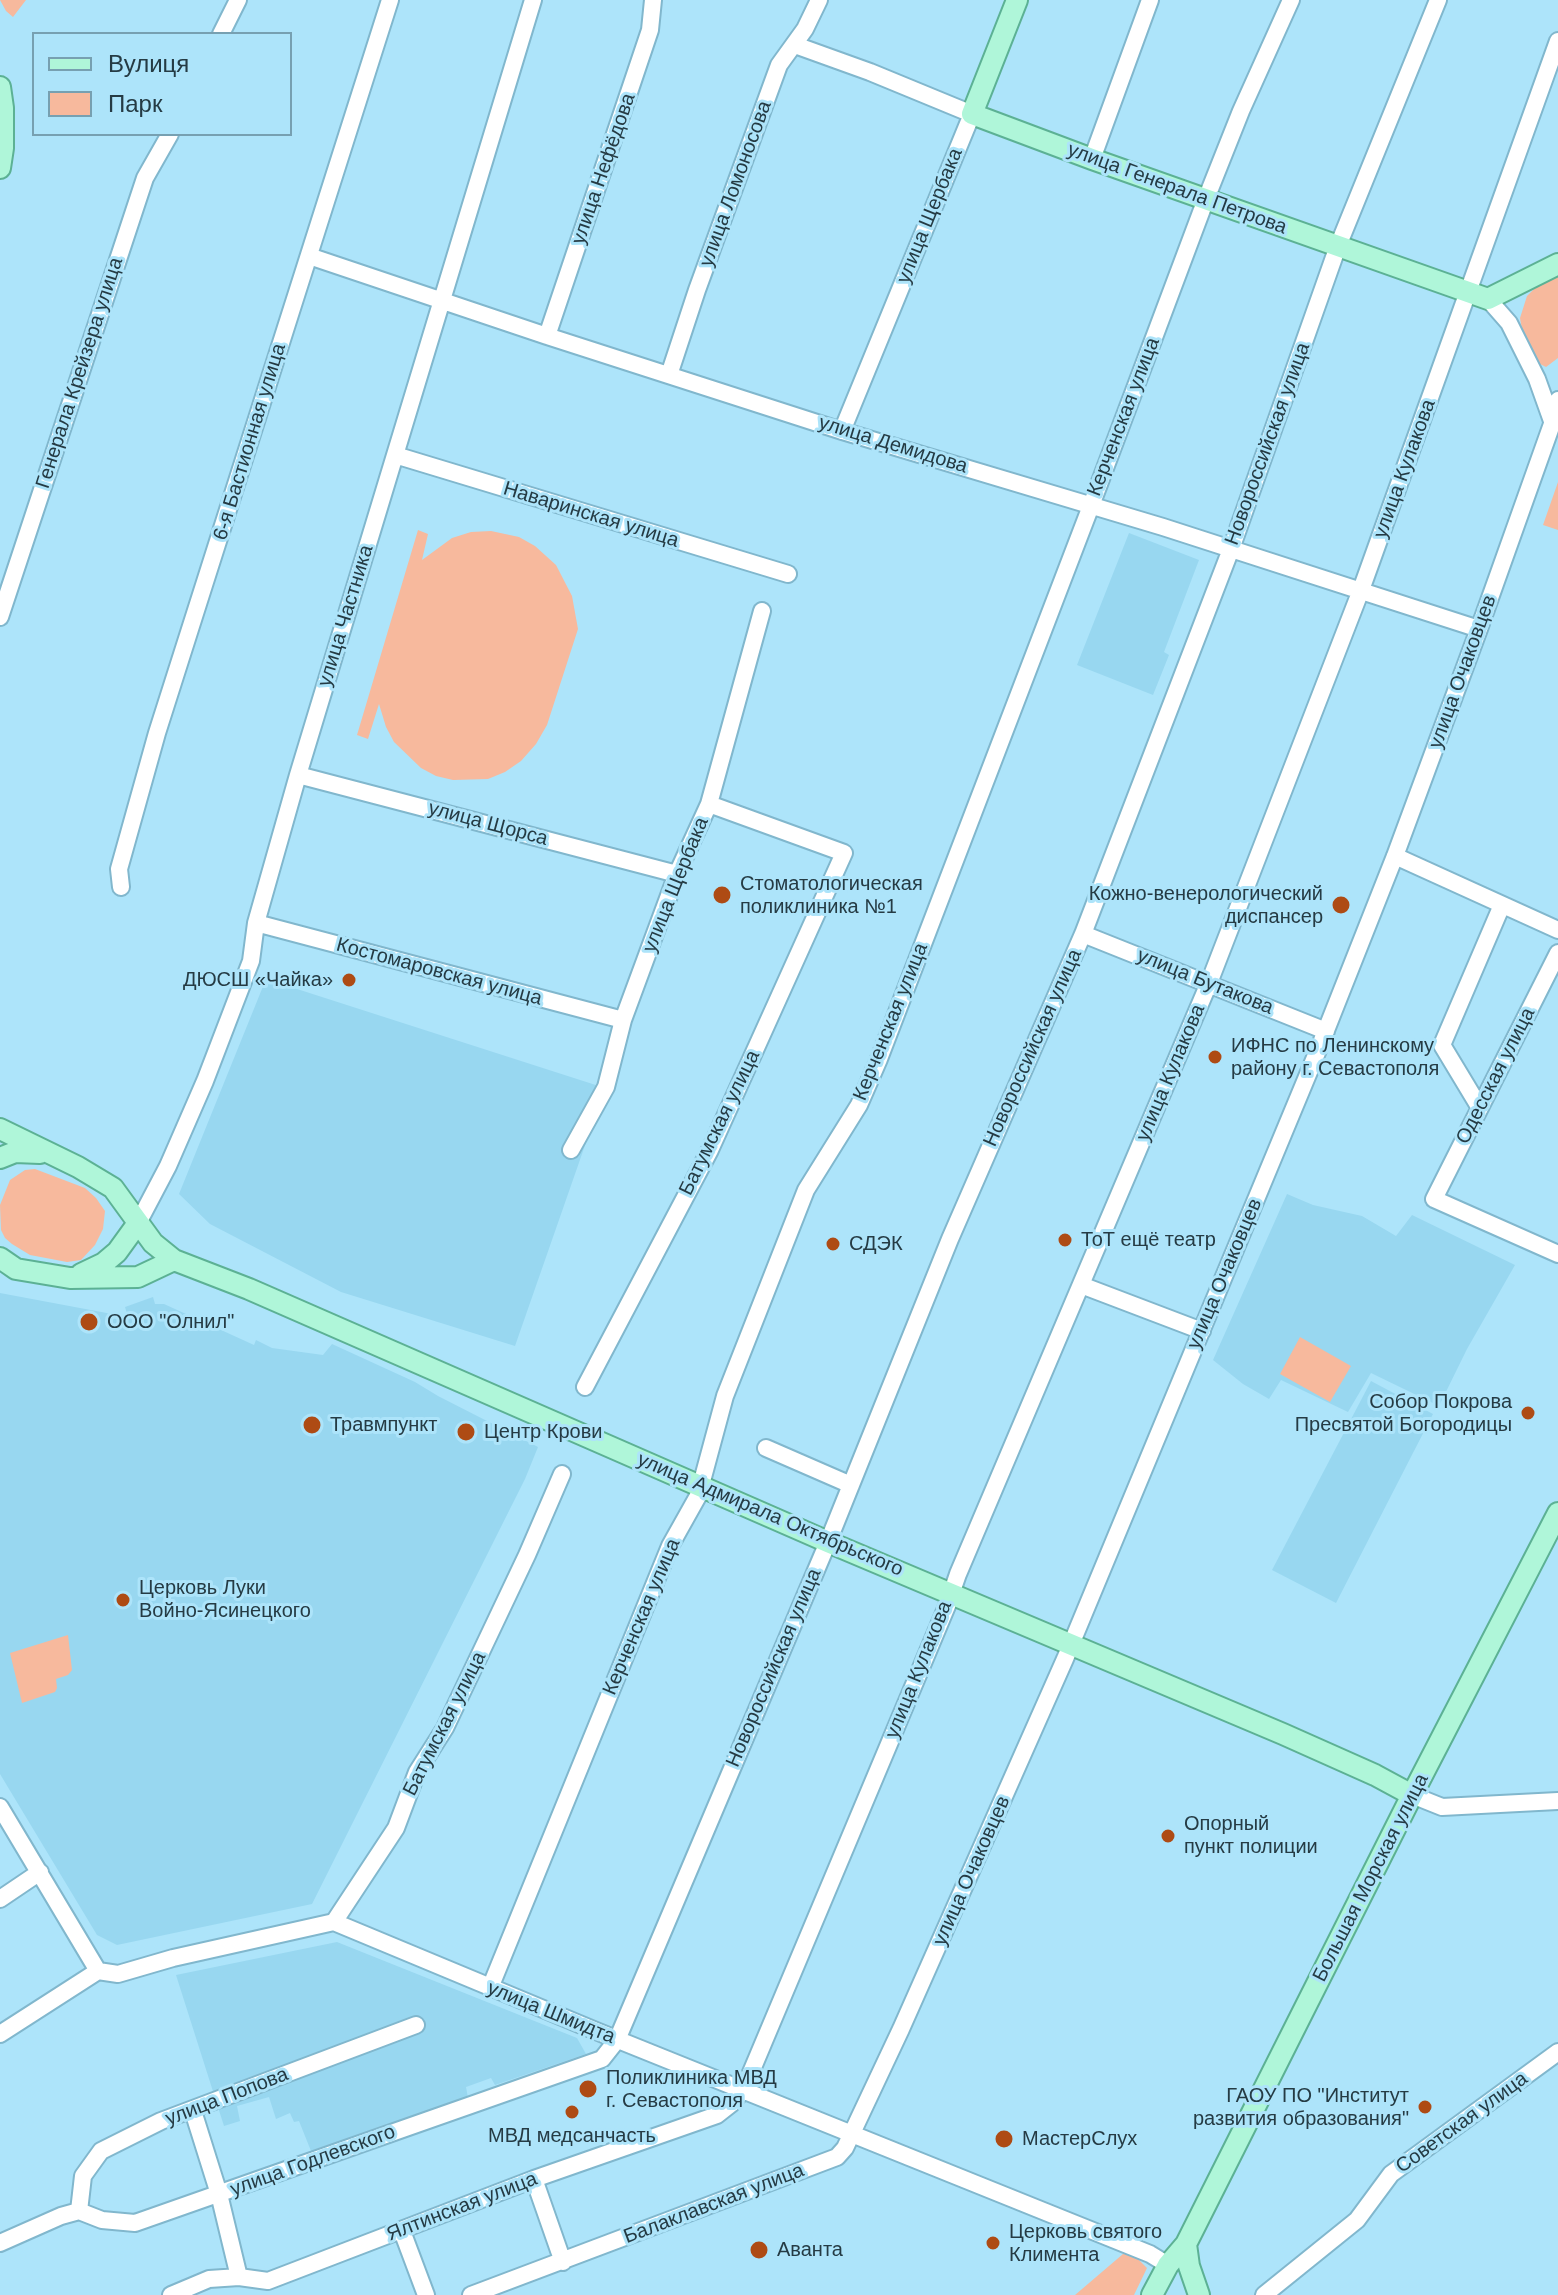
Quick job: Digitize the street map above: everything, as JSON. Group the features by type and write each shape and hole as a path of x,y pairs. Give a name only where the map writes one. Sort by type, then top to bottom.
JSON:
{"main road":[{"name":"улица Щербака","path":"972,114 1017,0"},
{"path":"0,87 3,108 0,168"},
{"name":"улица Генерала Петрова","path":"972,114 1488,299"},
{"path":"1488,299 1558,264"},
{"name":"улица Адмирала Октябрьского","path":"0,1129 100,1178 113,1188 153,1243 174,1260 249,1289 828,1542 1349,1763 1412,1795"},
{"path":"0,1158 28,1151 52,1154"},
{"path":"70,1278 104,1263 117,1252 138,1223"},
{"path":"5,1264 70,1278 138,1277 174,1260"},
{"name":"Большая Морская улица","path":"1152,2295 1168,2265 1186,2244 1558,1513"},
{"path":"1186,2244 1189,2266 1199,2295"}],"street":[{"path":"222,32 238,0"},
{"name":"6-я Бастионная улица","path":"121,887 119,869 157,733 390,0"},
{"name":"улица Частника","path":"138,1223 168,1166 251,961 256,923 298,775 533,0"},
{"name":"улица Нефёдова","path":"547,336 650,30 653,0"},
{"name":"улица Ломоносова","path":"669,375 779,65 795,45 819,0"},
{"path":"1092,159 1150,0"},
{"name":"Керченская улица","path":"490,1988 670,1546 701,1487 725,1396 806,1190 859,1105 879,1059 1206,199 1291,0"},
{"name":"Новороссийская улица","path":"617,2040 828,1542 950,1239 1083,934 1231,549 1338,246 1438,0"},
{"name":"улица Кулакова","path":"744,2089 1209,983 1361,590 1558,41"},
{"name":"улица Генерала Петрова","path":"795,45 972,114"},
{"name":"улица Щербака","path":"842,431 972,114"},
{"name":"Генерала Крейзера улица","path":"0,617 145,178 169,136"},
{"name":"улица Демидова","path":"309,256 842,431 1091,505 1479,629"},
{"path":"1488,299 1509,323 1537,379 1552,422"},
{"name":"улица Очаковцев","path":"853,2133 1071,1643 1326,1031 1479,629 1558,400"},
{"name":"Наваринская улица","path":"395,455 788,574"},
{"name":"улица Щербака","path":"571,1150 606,1087 623,1020 677,874 709,804 762,611"},
{"name":"улица Щорса","path":"298,775 677,874"},
{"name":"Батумская улица","path":"585,1387 710,1150 844,853 709,804"},
{"path":"1395,856 1558,930"},
{"path":"1480,1108 1442,1045 1502,905"},
{"name":"Костомаровская улица","path":"256,923 623,1020"},
{"name":"улица Бутакова","path":"1083,934 1326,1031"},
{"name":"Одесская улица","path":"1558,953 1434,1199 1558,1254"},
{"path":"1081,1285 1202,1331"},
{"path":"766,1448 851,1485"},
{"name":"Батумская улица","path":"334,1922 396,1828 417,1772 445,1728 562,1474"},
{"path":"1412,1795 1442,1807 1558,1801"},
{"path":"0,1807 98,1971"},
{"path":"0,1899 40,1872"},
{"path":"0,2034 98,1971 118,1974 173,1958 334,1922"},
{"name":"улица Шмидта","path":"334,1922 617,2040 1150,2254 1168,2265"},
{"name":"улица Попова","path":"79,2211 83,2176 101,2151 161,2121 416,2025"},
{"name":"улица Годлевского","path":"79,2211 102,2220 135,2223 602,2059 617,2040"},
{"name":"Советская улица","path":"1264,2295 1357,2220 1391,2174 1558,2052"},
{"name":"Ялтинская улица","path":"171,2295 209,2279 239,2277 268,2281 534,2179 717,2115 744,2089"},
{"path":"193,2111 219,2194 239,2277"},
{"name":"Балаклавская улица","path":"471,2295 837,2157 853,2133"},
{"path":"534,2179 563,2262"},
{"path":"0,2243 79,2211"},
{"path":"402,2231 426,2295"}],"shaded area":[{"path":"1129,533 1199,560 1164,652 1169,655 1153,695 1077,665"},
{"path":"266,979 605,1088 515,1346 341,1292 210,1224 179,1194"},
{"path":"1287,1194 1313,1205 1362,1216 1396,1236 1412,1215 1515,1265 1439,1406 1371,1373 1348,1412 1281,1380 1269,1399 1243,1384 1213,1360"},
{"path":"0,1293 128,1317 125,1307 153,1297 155,1304 164,1304 254,1345 256,1340 272,1348 323,1355 332,1344 415,1382 538,1447 525,1479 312,1904 117,1945 97,1935 0,1774"},
{"path":"1371,1381 1433,1414 1336,1603 1272,1570"},
{"path":"337,1942 577,2038 586,2054 495,2085 491,2078 466,2087 468,2098 311,2151 299,2121 294,2122 290,2113 276,2119 269,2097 237,2106 240,2121 224,2126 176,1975"}],"green space":[{"path":"0,0 26,0 13,17"},
{"path":"1558,273 1558,358 1546,367 1534,361 1524,341 1520,318 1527,296 1539,284"},
{"path":"1558,482 1558,530 1543,525"},
{"path":"418,530 428,534 422,560 452,538 471,532 491,531 519,537 535,546 556,565 572,596 578,629 547,725 521,761 488,779 453,780 421,768 394,742 379,704 368,739 357,735"},
{"path":"35,1169 85,1188 105,1211 103,1229 95,1245 81,1260 67,1262 30,1255 5,1238 1,1230 0,1205 10,1180 25,1170"},
{"path":"1300,1337 1351,1366 1330,1402 1280,1374"},
{"path":"68,1635 72,1670 56,1679 55,1692 22,1703 10,1653"},
{"path":"1123,2254 1133,2254 1147,2268 1134,2295 1075,2295"}],"place":[{"name":"Стоматологическая поликлиника №1","path":"722,895"},
{"name":"Кожно-венерологический диспансер","path":"1341,905"},
{"name":"ДЮСШ «Чайка»","path":"349,980"},
{"name":"ИФНС по Ленинскому району г. Севастополя","path":"1215,1057"},
{"name":"ТоТ ещё театр","path":"1065,1240"},
{"name":"СДЭК","path":"833,1244"},
{"name":"ООО \"Олнил\"","path":"89,1322"},
{"name":"Собор Покрова Пресвятой Богородицы","path":"1528,1413"},
{"name":"Травмпункт","path":"312,1425"},
{"name":"Центр Крови","path":"466,1432"},
{"name":"Церковь Луки Войно-Ясинецкого","path":"123,1600"},
{"name":"Опорный пункт полиции","path":"1168,1836"},
{"name":"Поликлиника МВД г. Севастополя","path":"588,2089"},
{"name":"ГАОУ ПО \"Институт развития образования\"","path":"1425,2107"},
{"name":"МВД медсанчасть","path":"572,2112"},
{"name":"МастерСлух","path":"1004,2139"},
{"name":"Церковь святого Климента","path":"993,2243"},
{"name":"Аванта","path":"759,2250"}]}
